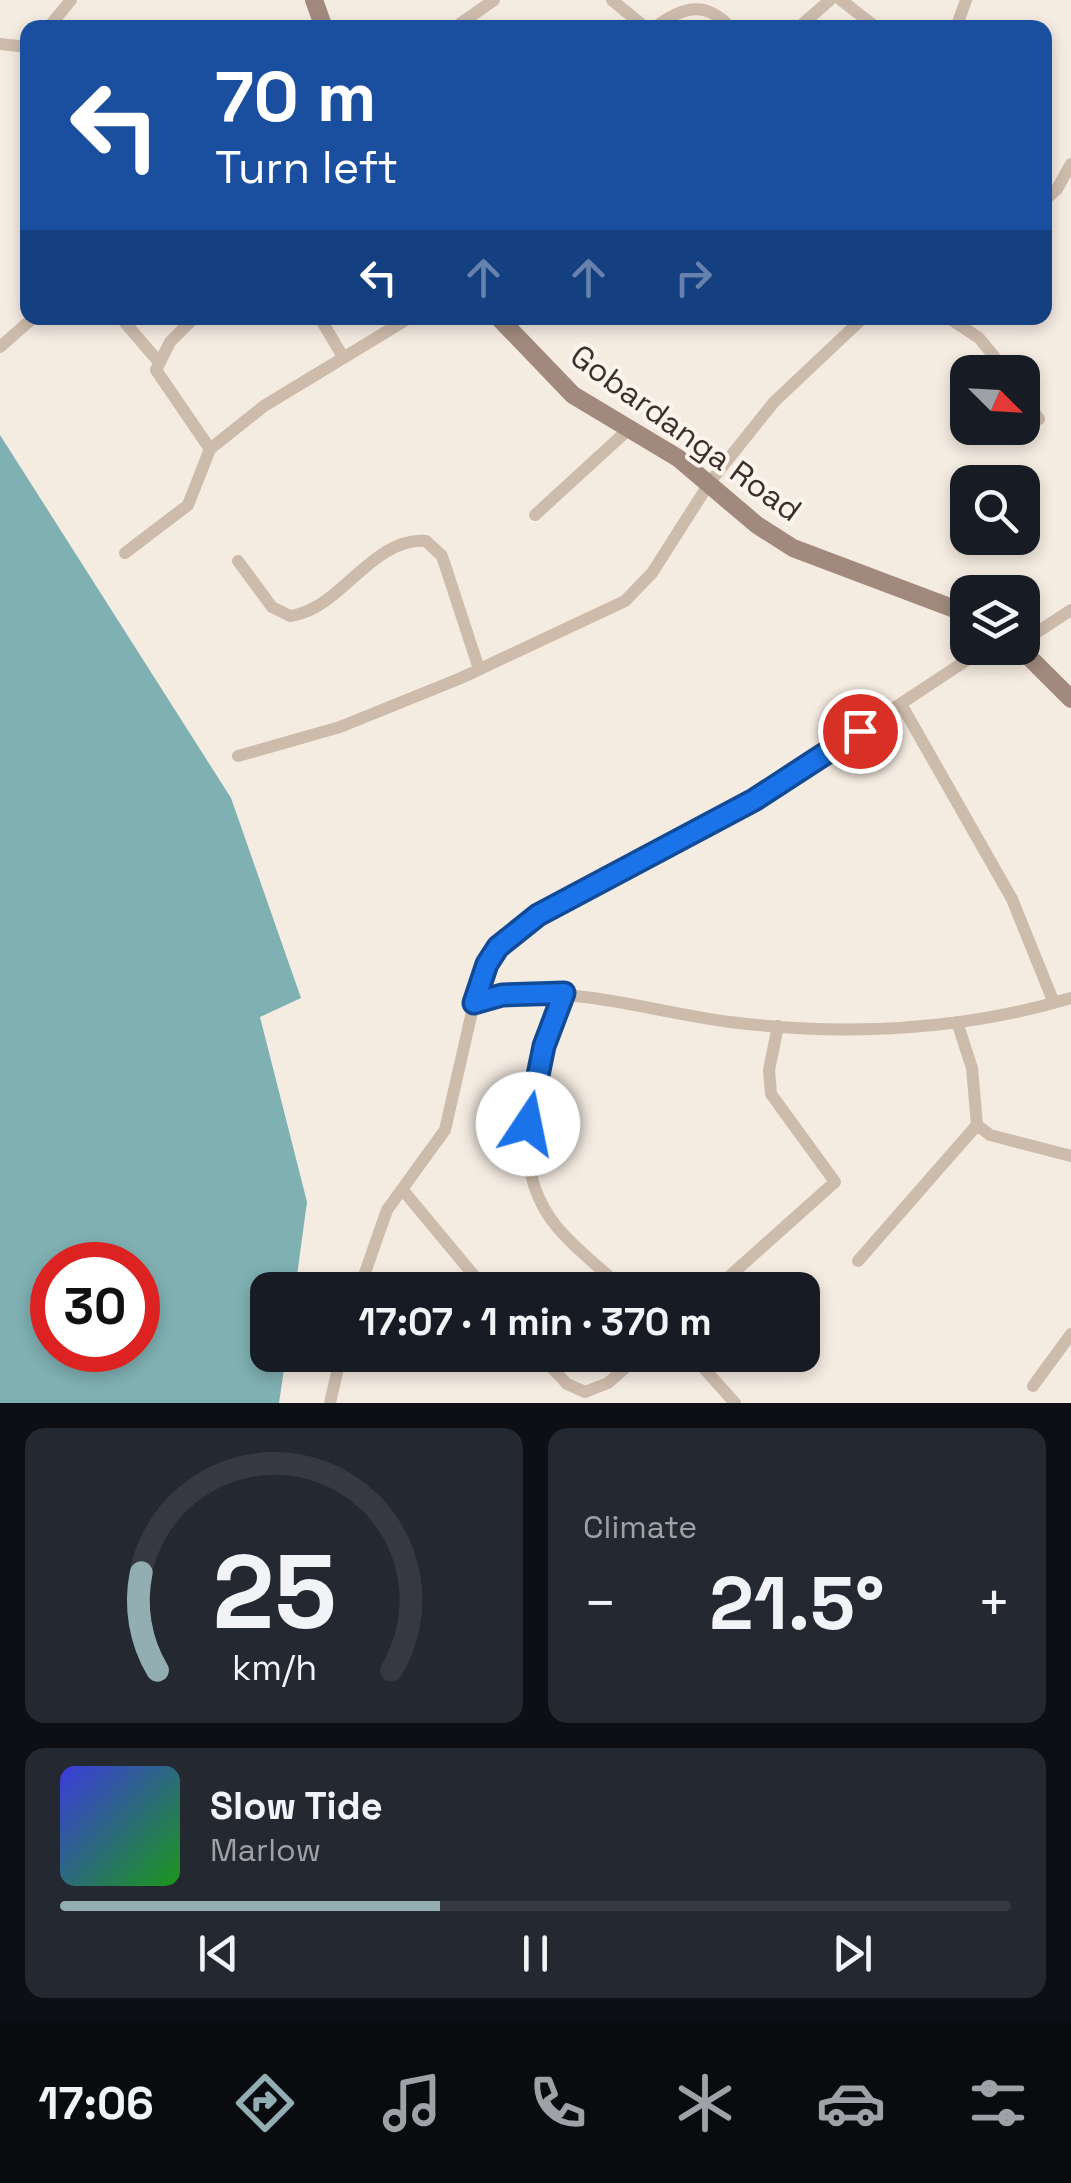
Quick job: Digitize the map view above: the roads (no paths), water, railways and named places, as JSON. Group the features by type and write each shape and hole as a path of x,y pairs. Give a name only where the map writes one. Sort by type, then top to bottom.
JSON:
{"main road":[{"name":"Gobardanga Road","path":"505,325 563,387 710,482 756,525 793,548 950,607"},
{"path":"1040,665 1071,699"}],"street":[{"path":"55,20 71,0"},
{"path":"465,20 494,0"},
{"path":"612,0 636,20"},
{"path":"807,20 830,0"},
{"path":"841,0 867,20"},
{"path":"666,20 700,2 715,9 724,20"},
{"path":"1052,194 1071,164"},
{"path":"0,347 26,325"},
{"path":"127,325 158,362"},
{"path":"188,325 158,362 158,377 210,449"},
{"path":"324,325 343,356"},
{"path":"125,553 188,504 210,449 264,406 397,325"},
{"path":"238,756 308,740 479,670 625,601 652,573 710,482 774,402 856,325"},
{"path":"960,325 980,338 994,355"},
{"path":"535,515 629,429"},
{"path":"238,561 272,606 290,616 314,608 400,544 426,541 442,556 479,670"},
{"path":"1040,632 1071,610"},
{"path":"365,1272 382,1221 445,1130 474,1003 487,964 498,947 538,915 754,800 960,665"},
{"path":"901,704 1012,899 1054,1003"},
{"path":"474,1003 502,995 564,993 778,1026 885,1029 957,1022 1071,998"},
{"path":"564,993 533,1092 528,1164 542,1203 557,1227 605,1272"},
{"path":"957,1022 972,1068 978,1125 990,1135 1071,1156"},
{"path":"734,1272 835,1182 770,1094 769,1070 778,1026"},
{"path":"858,1261 978,1125"},
{"path":"402,1188 471,1272"},
{"path":"1033,1386 1071,1334"},
{"path":"330,1403 337,1372"},
{"path":"555,1372 566,1384 585,1392 620,1372"},
{"path":"707,1372 735,1403"}],"water":[{"path":"0,435 231,798 301,998 260,1017 307,1202 297,1272 250,1272 250,1372 284,1372 279,1403 0,1403"}]}
